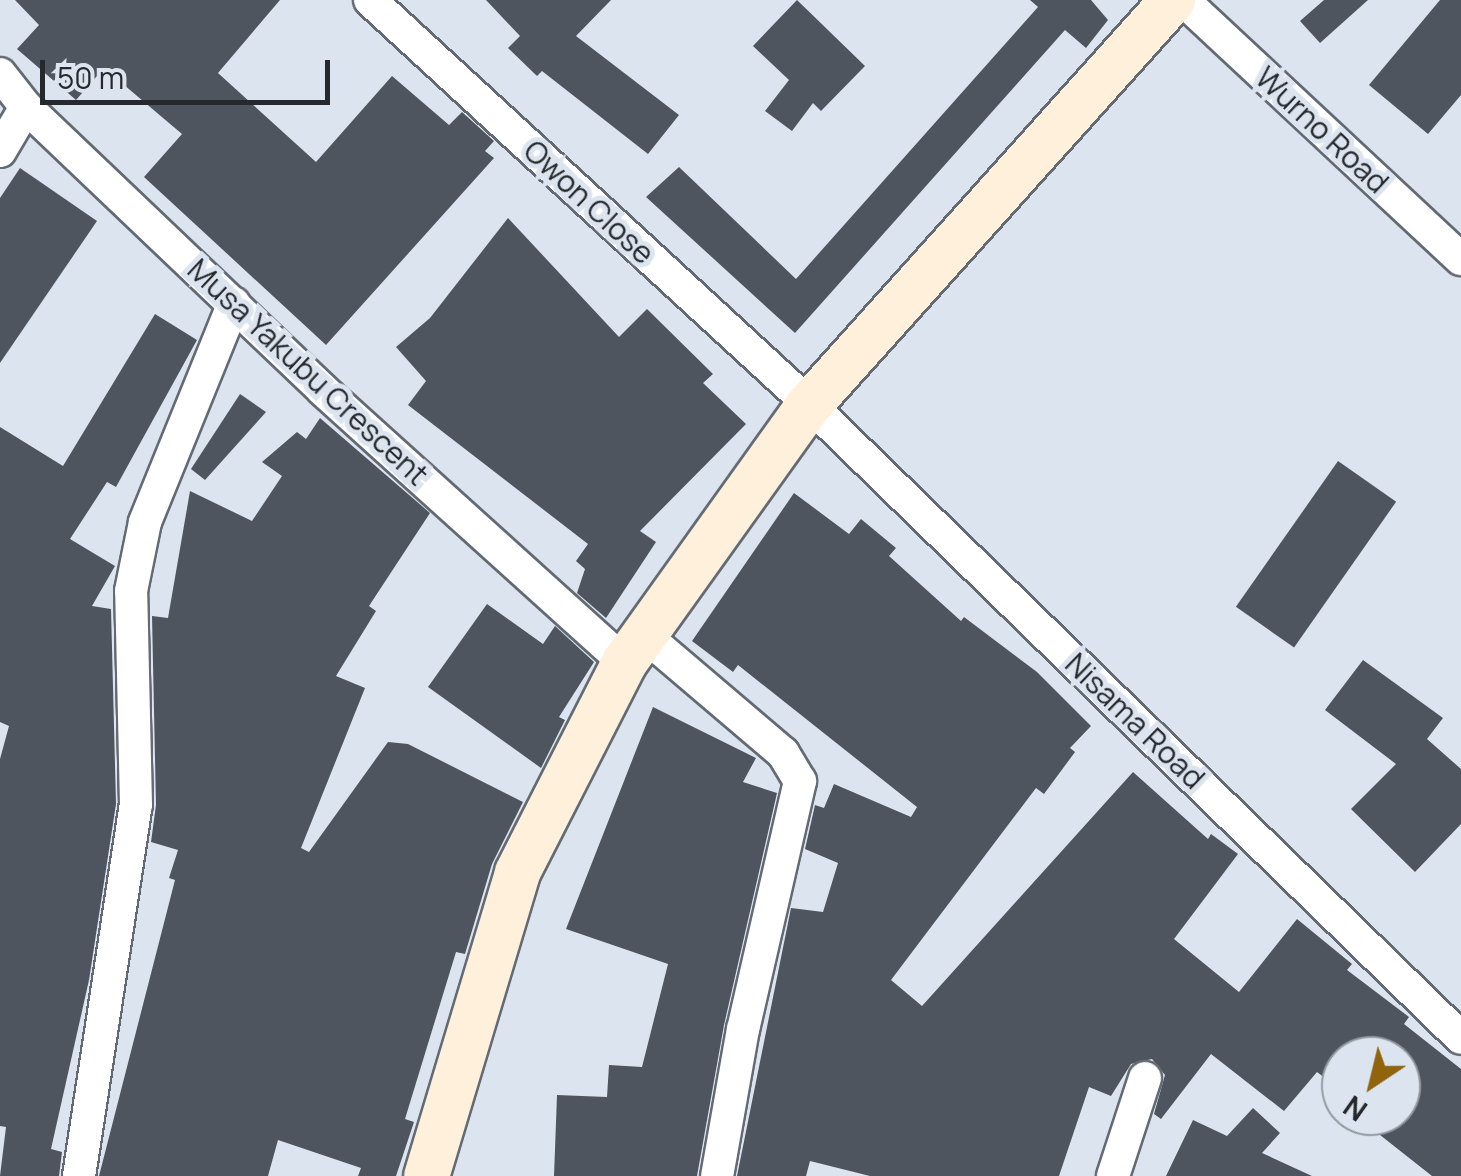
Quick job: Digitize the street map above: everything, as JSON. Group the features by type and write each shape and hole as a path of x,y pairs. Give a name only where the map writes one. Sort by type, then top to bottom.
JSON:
{"street":[{"name":"Owon Close","path":"370,0 809,404"},
{"path":"426,1176 517,872 634,648 809,404 1172,0"},
{"name":"Wurno Road","path":"1183,0 1461,260"},
{"name":"Musa Yakubu Crescent","path":"0,74 26,107 234,303 634,648 784,753 800,781 743,1029 717,1176"},
{"path":"0,152 26,107"},
{"path":"79,1176 136,805 131,591 145,522 234,303"},
{"name":"Nisama Road","path":"809,404 1461,1038"},
{"path":"1113,1176 1145,1078"}],"building":[{"path":"15,0 280,0 218,73 316,162 392,76 449,125 462,112 494,141 485,151 494,158 326,345 144,177 182,134 104,68 76,100 17,49 39,25"},
{"path":"486,0 611,0 576,36 679,115 648,154 542,71 537,76 508,48 520,36"},
{"path":"797,0 865,66 821,111 813,103 792,131 765,111 789,80 753,46"},
{"path":"1030,0 1091,0 1108,20 1086,48 1065,30 795,333 646,197 679,167 796,279 1038,7"},
{"path":"1324,0 1368,0 1320,43 1300,21"},
{"path":"1440,0 1461,0 1461,95 1428,134 1369,85"},
{"path":"20,168 97,221 0,363 0,198"},
{"path":"508,218 619,337 647,309 713,374 703,383 746,424 640,531 656,542 606,618 577,593 585,569 576,561 588,544 408,405 426,381 396,347 430,318"},
{"path":"155,314 197,340 116,487 107,482 70,539 115,566 92,606 111,609 116,804 89,980 51,1149 62,1152 59,1176 0,1176 6,1127 0,1126 0,759 9,726 0,722 0,427 63,466"},
{"path":"240,394 266,412 205,480 191,469"},
{"path":"320,418 430,513 369,606 376,611 336,676 365,688 301,848 309,852 388,742 408,744 523,802 492,864 465,954 456,952 405,1119 414,1122 396,1176 358,1176 361,1168 278,1140 268,1176 99,1176 175,880 169,878 178,850 151,842 156,805 152,616 168,618 190,491 252,521 282,476 262,462 297,432 306,439"},
{"path":"1338,461 1396,502 1294,648 1236,607"},
{"path":"794,493 849,534 861,519 896,548 889,556 961,621 964,617 1037,672 1091,726 1070,748 1075,752 1044,794 1036,788 891,980 922,1006 1133,772 1208,839 1211,834 1238,854 1174,939 1239,992 1297,919 1352,964 1347,970 1409,1017 1404,1024 1419,1036 1321,1036 1321,1075 1317,1072 1284,1111 1211,1054 1161,1119 1154,1114 1165,1075 1152,1059 1131,1064 1111,1096 1089,1087 1059,1176 870,1176 810,1161 806,1176 737,1176 791,908 823,912 838,863 805,849 815,805 824,808 834,784 911,817 917,807 738,665 733,672 692,641"},
{"path":"487,604 543,644 555,626 594,662 559,717 565,720 541,768 428,687"},
{"path":"1363,660 1443,718 1427,739 1461,769 1461,824 1415,872 1351,809 1396,764 1325,710"},
{"path":"653,707 756,758 743,782 777,793 724,1025 697,1176 554,1176 557,1095 607,1097 609,1065 642,1067 668,964 566,929"},
{"path":"1421,1037 1461,1069 1461,1176 1432,1176 1381,1136 1421,1136"},
{"path":"1253,1108 1280,1133 1262,1153 1312,1176 1166,1176 1193,1120 1227,1136"}]}
